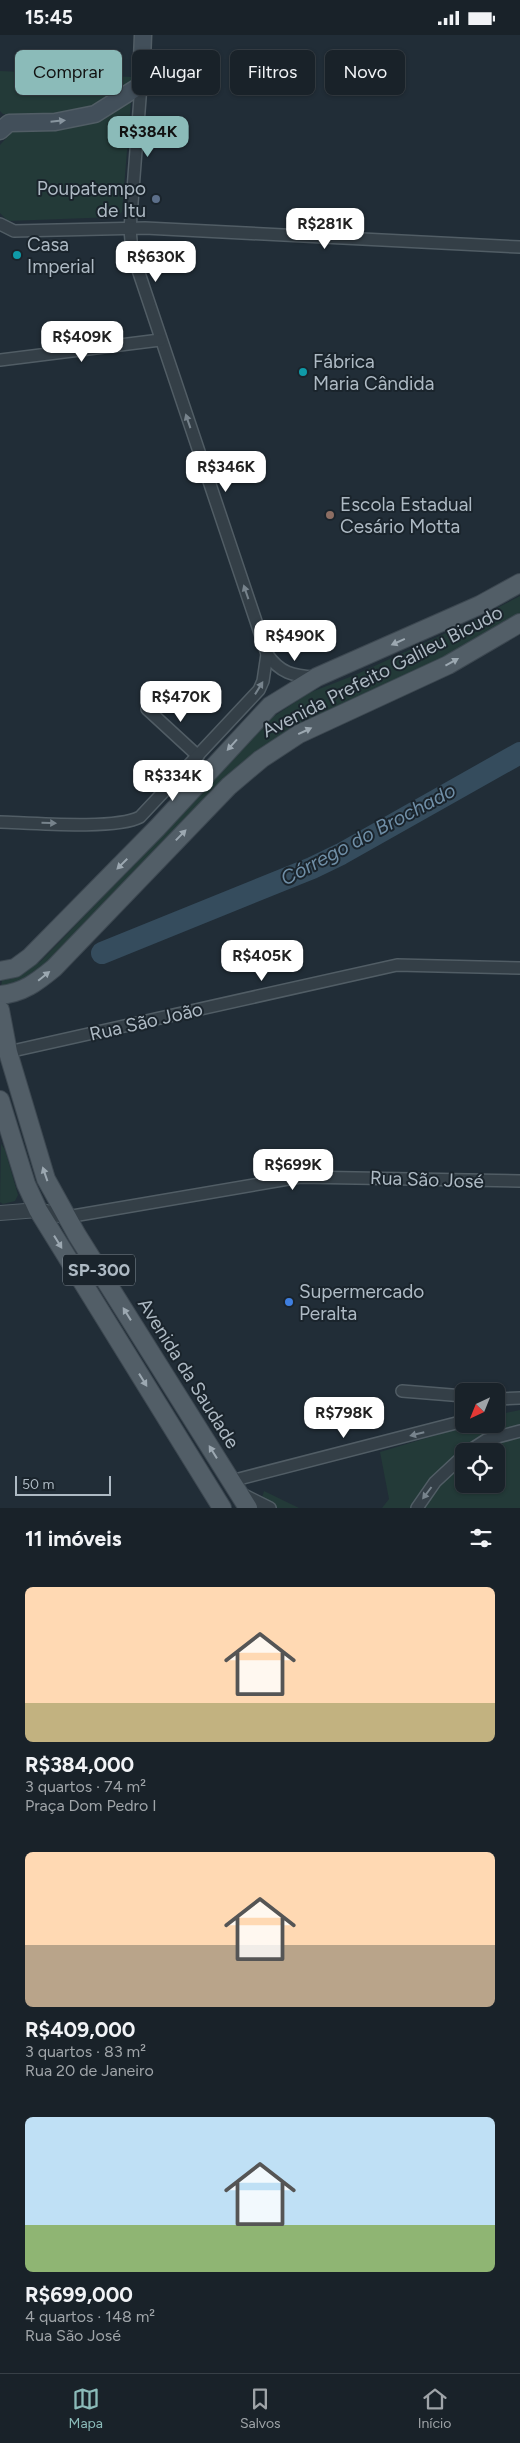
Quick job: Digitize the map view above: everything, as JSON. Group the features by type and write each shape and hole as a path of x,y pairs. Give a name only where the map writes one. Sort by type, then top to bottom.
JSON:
{"main road":[{"path":"142,50 143,35"},
{"path":"3,125 46,123 83,117 103,110 132,90"},
{"name":"Avenida Prefeito Galileu Bicudo","path":"0,971 15,968 37,951 157,828 258,716 287,694 317,677 480,605 520,583"},
{"name":"Avenida Prefeito Galileu Bicudo","path":"0,995 19,993 54,968 229,786 275,748 299,734 448,665 520,623"},
{"name":"Avenida da Saudade","path":"0,1010 8,1052 46,1179 67,1217 248,1508"},
{"name":"SP-300","path":"0,1100 26,1184 38,1210 222,1504"}],"street":[{"path":"139,95 130,229 132,252 267,654 277,666 288,674 317,677"},
{"path":"0,224 14,231 145,228 520,247"},
{"path":"0,360 160,340"},
{"path":"0,822 107,824 133,820 148,810 259,690 263,681 267,654"},
{"path":"147,709 198,757"},
{"name":"Rua São João","path":"8,1052 397,965 520,969"},
{"name":"Rua São José","path":"67,1217 300,1177 520,1181"},
{"path":"0,1213 38,1210 67,1217"},
{"path":"402,1391 455,1395"},
{"path":"505,1399 520,1398"},
{"path":"235,1486 455,1424"},
{"path":"483,1443 520,1431"},
{"path":"416,1508 435,1482 455,1463"},
{"path":"235,1486 270,1508"}],"green space":[{"path":"0,71 15,72 15,95 122,95 122,77 132,77 122,212 116,217 8,221 0,213 0,145 11,133 11,115 3,114 0,111"},
{"path":"520,596 520,617 419,671 298,726 254,753 216,788 34,976 1,988 2,980 23,973 41,961 164,834 244,745 273,717 309,693 355,675 470,622"},
{"path":"1,1144 5,1150 18,1195 15,1201 3,1204 0,1202"},
{"path":"520,1410 520,1508 382,1508 389,1499 380,1452 455,1429 455,1433 505,1433 505,1413"},
{"path":"264,1491 299,1508 259,1508"}],"waterway":[{"name":"Córrego do Brochado","path":"102,953 312,868 341,854 520,753"}],"place":[{"name":"Poupatempo de Itu","path":"156,199"},
{"name":"Casa Imperial","path":"17,255"},
{"name":"Fábrica Maria Cândida","path":"303,372"},
{"name":"Escola Estadual Cesário Motta","path":"330,515"},
{"name":"Supermercado Peralta","path":"289,1302"}]}
